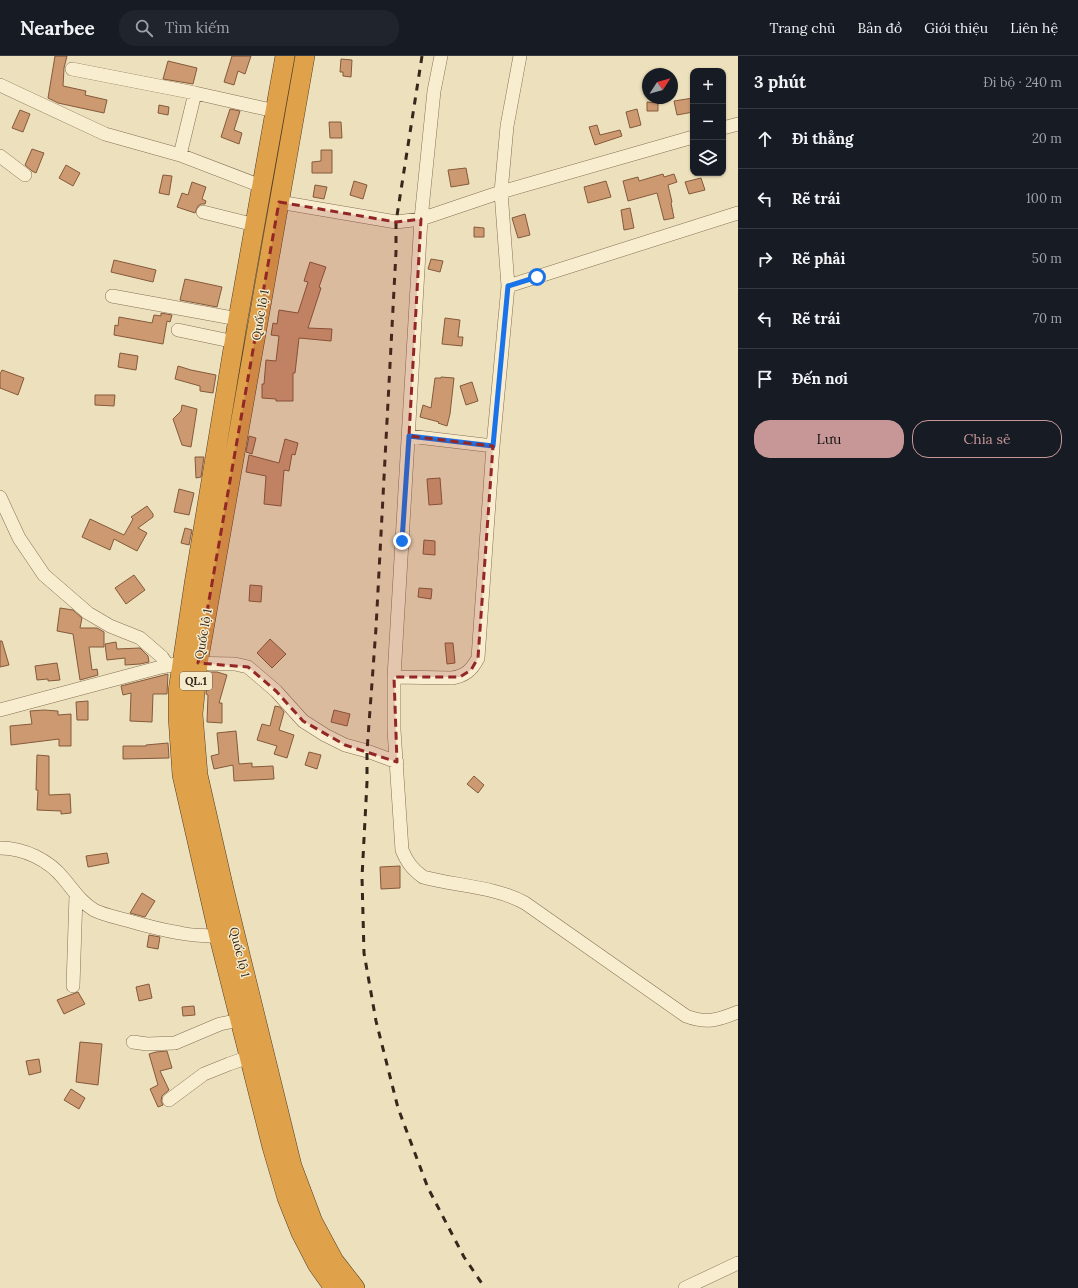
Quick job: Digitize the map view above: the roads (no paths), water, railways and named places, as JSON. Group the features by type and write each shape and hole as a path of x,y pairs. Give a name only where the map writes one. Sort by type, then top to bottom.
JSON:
{"highway":[{"name":"Quốc lộ 1","path":"285,56 238,319 182,664 178,691 178,717 182,775 219,937 249,1057 287,1198 317,1264 334,1288"},
{"name":"Quốc lộ 1","path":"305,56 279,202 182,664 193,714 198,775 224,889 292,1166 313,1222 334,1261 355,1288"}],"street":[{"path":"441,56 434,91 421,219 394,677 394,717 402,850 414,871 423,877 500,893 516,898 686,1016 697,1020 706,1021 715,1020 738,1012"},
{"path":"394,677 460,677 471,670 478,658 493,446 508,286 501,192 507,126 520,56"},
{"path":"72,69 275,110"},
{"path":"0,85 105,134 180,155 262,186"},
{"path":"180,155 195,93"},
{"path":"726,127 738,124"},
{"path":"279,202 396,222 421,219 501,192 690,138"},
{"path":"0,156 25,175"},
{"path":"203,212 255,225"},
{"path":"508,286 738,213"},
{"path":"112,296 238,319"},
{"path":"178,330 235,342"},
{"path":"409,436 493,446"},
{"path":"0,497 19,538 44,574 88,613 110,626 140,638 162,657 182,664"},
{"path":"0,710 161,667 182,664 235,664 248,667 276,691 303,721 325,735 345,745 397,762"},
{"path":"0,848 13,849 26,853 44,862 59,873 76,895 88,906 108,916 180,933 219,937"},
{"path":"73,986 76,895"},
{"path":"133,1042 147,1044 175,1042 220,1024 240,1020"},
{"path":"169,1100 204,1074 249,1057"},
{"path":"685,1288 738,1263"}],"railway":[{"path":"422,56 396,222 396,252 376,628 367,751 367,782 362,877 364,953 376,1021 398,1108 428,1188 464,1257 485,1288"}]}
